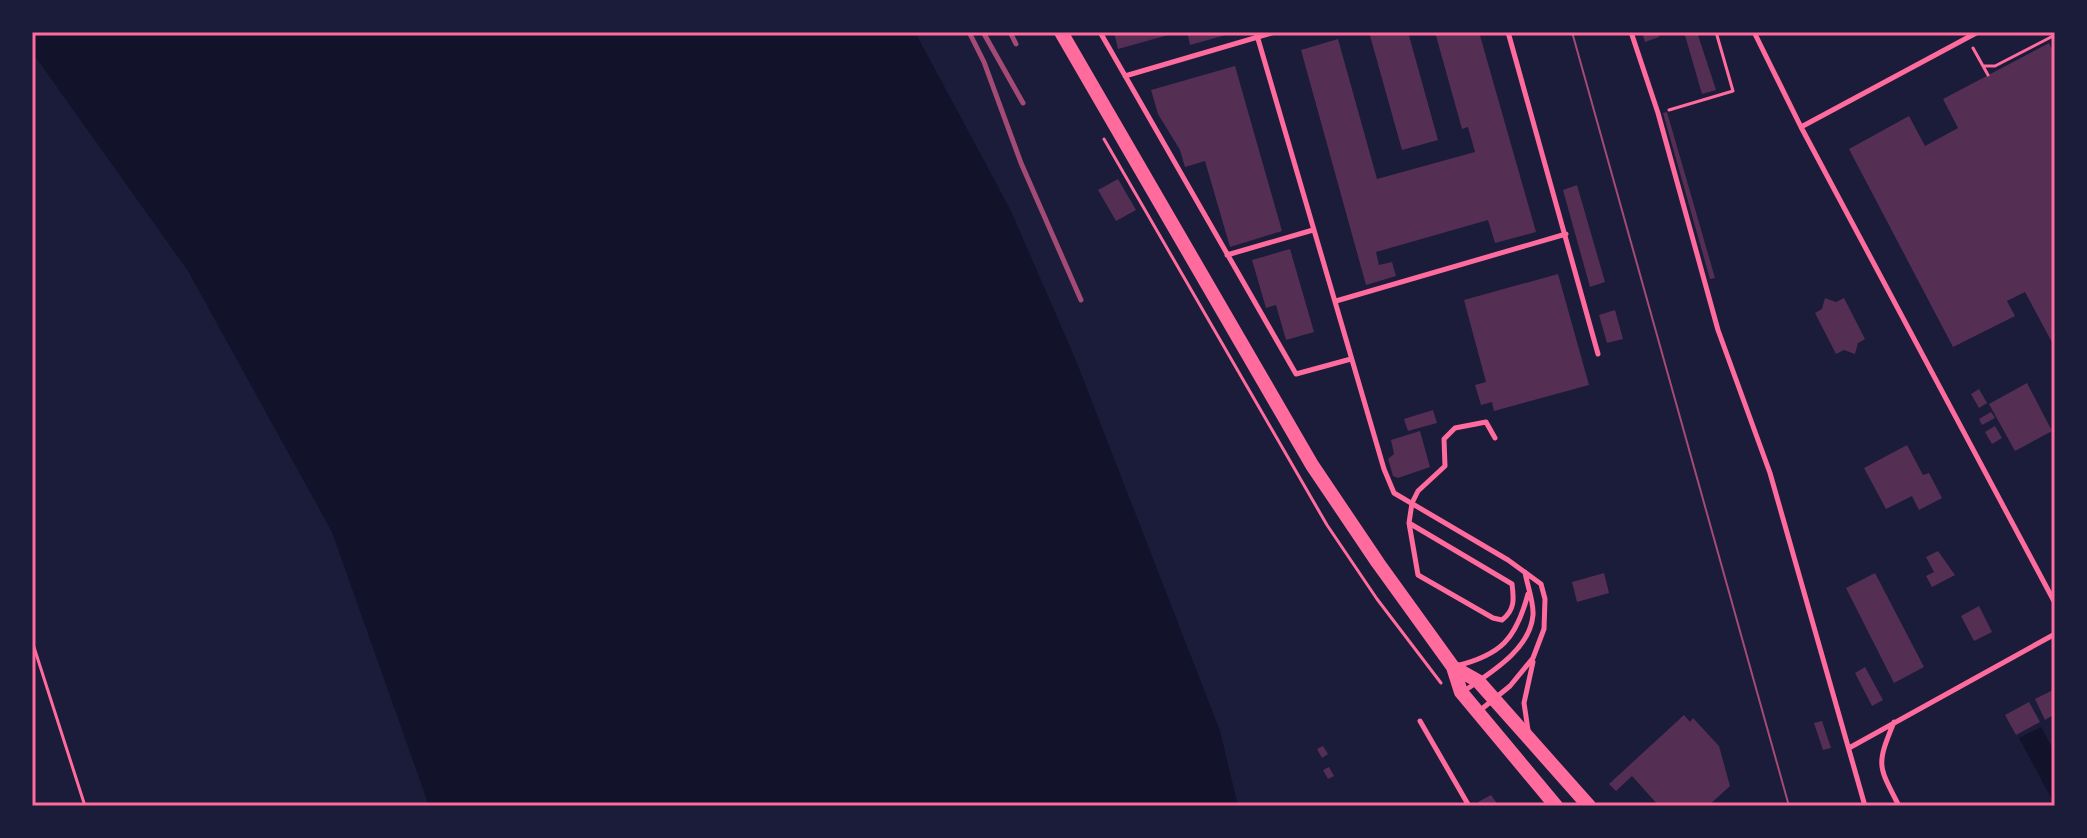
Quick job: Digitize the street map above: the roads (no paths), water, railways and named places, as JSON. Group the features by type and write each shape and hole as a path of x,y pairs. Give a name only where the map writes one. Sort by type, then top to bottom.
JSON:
{"main road":[{"path":"1061,32 1312,465 1453,667 1461,692 1556,806"},
{"path":"1453,667 1478,681 1589,806"}],"lane":[{"path":"1100,32 1296,374 1352,359"},
{"path":"1125,76 1256,35 1275,32"},
{"path":"1508,32 1598,354"},
{"path":"1631,32 1658,113 1718,330 1770,473 1865,806"},
{"path":"1754,32 1801,127 2055,603"},
{"path":"1801,127 1978,32"},
{"path":"1256,35 1384,469 1394,493 1525,571 1541,584 1545,599 1544,629 1533,658 1525,672 1477,712"},
{"path":"1227,255 1313,230"},
{"path":"1336,301 1566,234"},
{"path":"1409,523 1512,584 1515,601 1510,614 1502,620 1493,618 1418,575 1409,523 1412,503 1418,491 1445,466 1444,439 1455,428 1486,422 1495,438"},
{"path":"1461,692 1517,650 1529,631 1534,613 1525,571"},
{"path":"1453,667 1491,654 1507,642 1521,622 1528,594"},
{"path":"1849,748 2055,634"},
{"path":"1529,739 1524,703 1533,658"},
{"path":"1420,721 1469,806"},
{"path":"1894,721 1882,753 1880,770 1899,806"}],"tram line":[{"path":"1572,32 1789,806"}],"railway":[{"path":"969,32 984,62 1021,163 1081,300"},
{"path":"983,32 1023,103"},
{"path":"1010,32 1016,44"}]}
